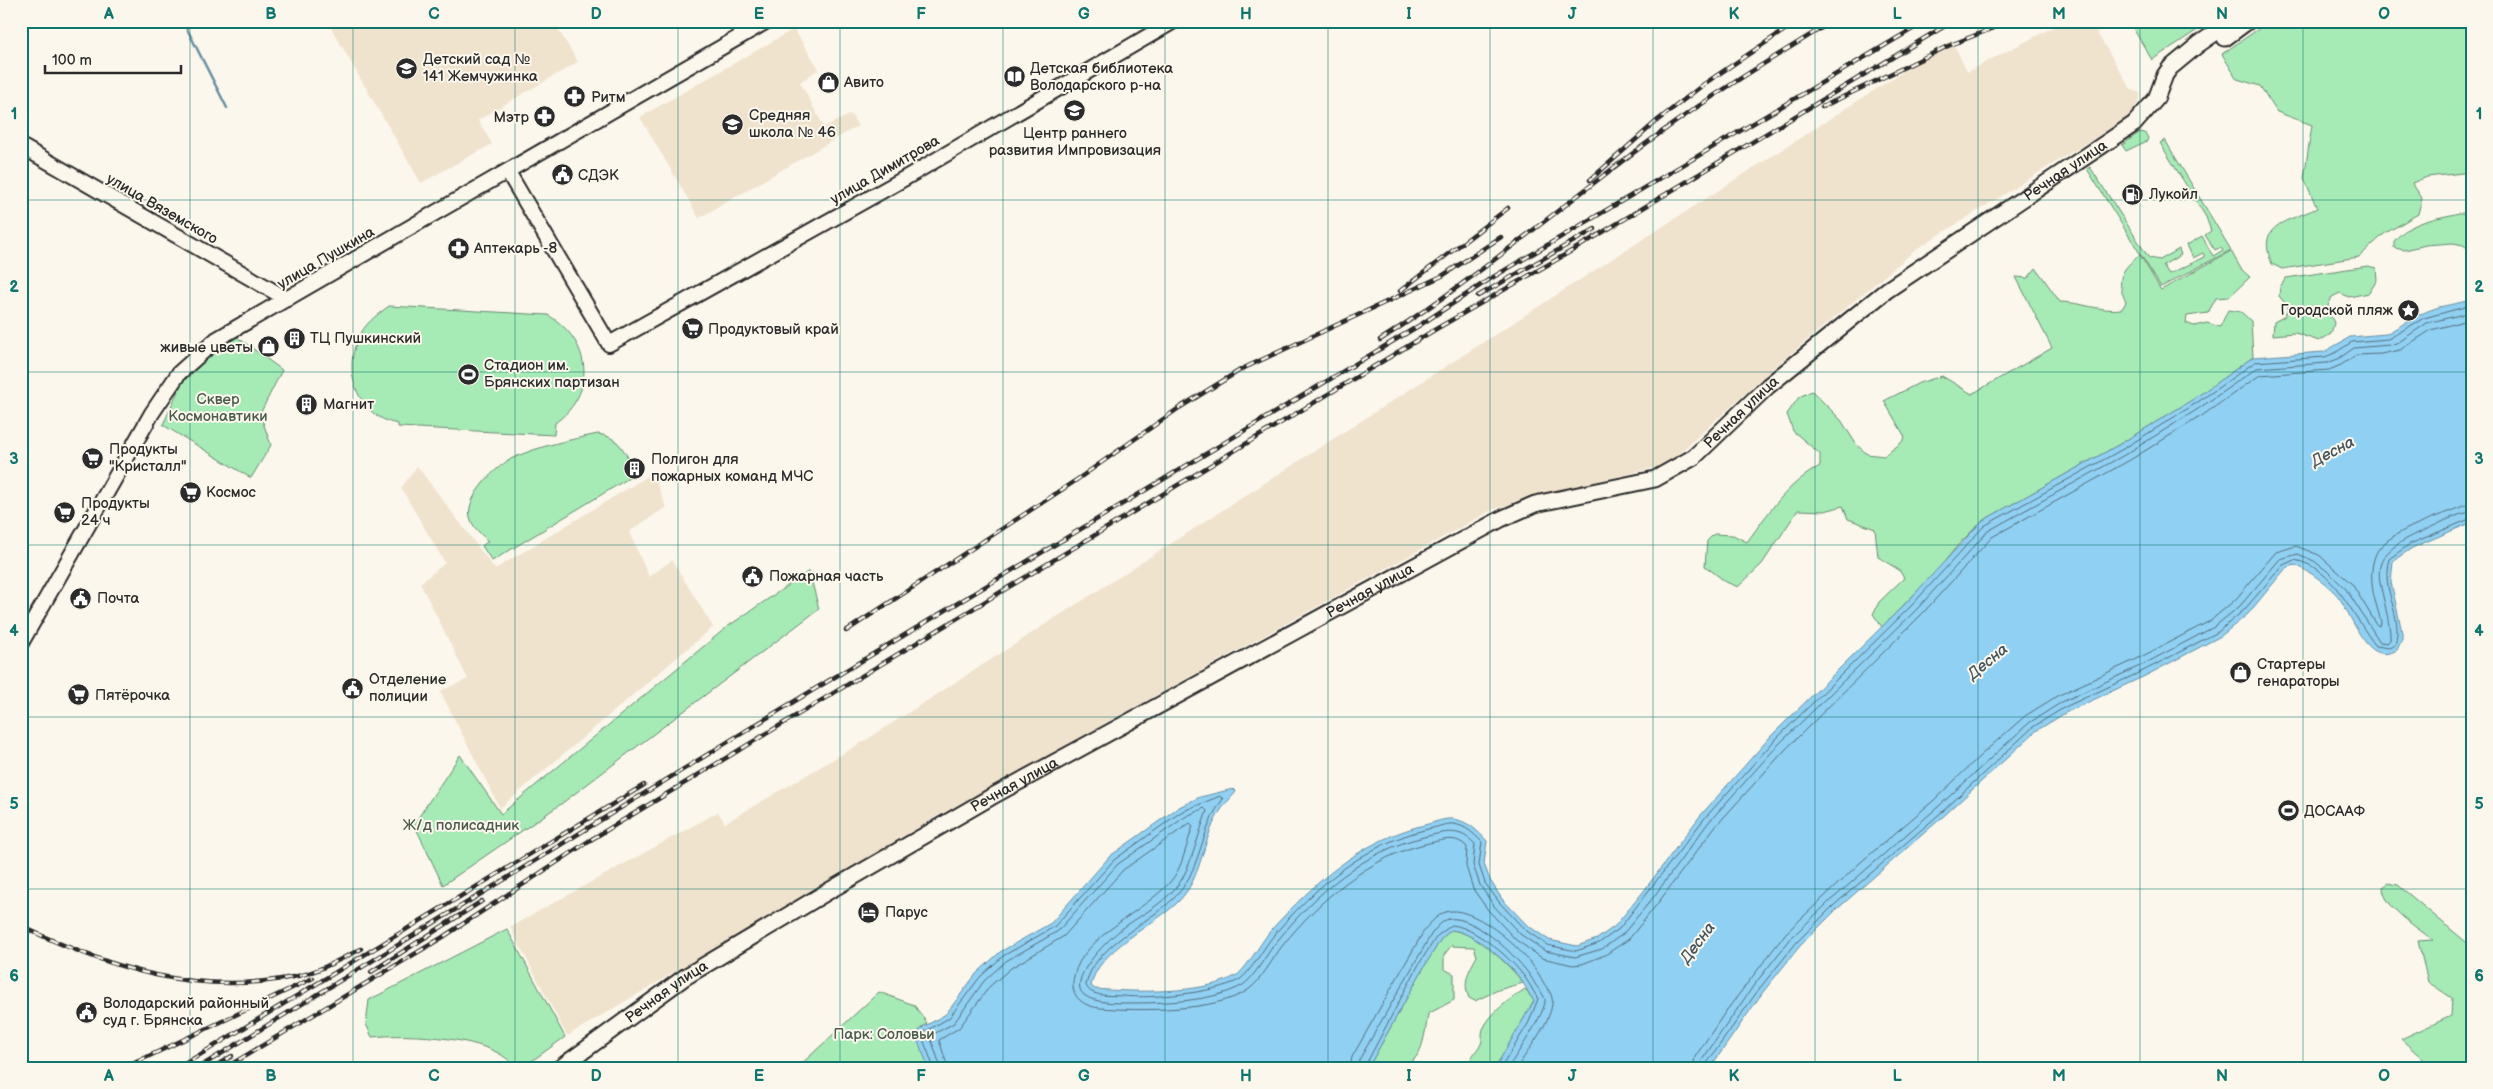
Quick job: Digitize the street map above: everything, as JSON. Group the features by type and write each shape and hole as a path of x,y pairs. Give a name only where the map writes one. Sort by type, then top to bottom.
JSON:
{"main road":[{"name":"улица Пушкина","path":"21,643 132,446 178,373 217,339 767,21"},
{"name":"улица Димитрова","path":"508,172 610,344 900,181 1174,21"},
{"name":"Речная улица","path":"560,1068 692,973 827,892 991,798 1501,519 1535,504 1655,479 1683,464 1694,457 1768,386 1887,290 2134,124 2156,99 2164,75 2177,62 2232,21"},
{"name":"Речная улица","path":"2156,99 2164,96 2189,64 2248,21"},
{"name":"улица Вяземского","path":"21,146 287,299"}],"shaded area":[{"name":"Детский сад № 141 Жемчужинка","path":"327,21 553,21 578,62 478,120 492,144 421,183"},
{"path":"2065,21 2090,21 2131,89 2140,93 2140,98 2135,108 2128,117 1918,248 1776,366 1666,465 1553,492 1492,510 936,817 567,1036 510,927 718,812 725,823 866,740 1952,40 1967,72"},
{"name":"Средняя школа № 46","path":"794,29 819,69 800,82 824,127 851,114 858,126 699,218 640,117"},
{"path":"417,466 495,569 653,473 666,507 629,532 649,577 672,560 713,627 500,808 440,691 468,679 420,583 445,563 401,488"}],"green space":[{"path":"2133,21 2211,21 2152,60 2130,23"},
{"path":"2270,21 2472,21 2472,172 2427,177 2412,183 2422,198 2418,214 2384,234 2359,257 2282,269 2272,264 2268,250 2268,240 2271,232 2286,221 2317,208 2304,178 2312,125 2277,112 2260,86 2237,79 2222,54"},
{"path":"2140,132 2145,133 2148,138 2147,141 2126,151 2122,145"},
{"path":"2165,140 2231,250 2161,287 2087,169 2090,167 2149,258 2160,260 2179,249 2181,255 2163,265 2169,274 2205,257 2203,253 2193,258 2187,245 2202,236 2213,256 2223,250 2221,247 2215,250 2205,235 2211,231 2206,217 2160,143"},
{"path":"2459,213 2472,213 2472,251 2463,245 2453,243 2426,245 2405,250 2394,248 2394,241 2408,229 2432,219"},
{"path":"2231,251 2241,269 2250,277 2229,297 2216,298 2208,313 2187,316 2186,323 2194,326 2207,323 2220,327 2228,310 2241,312 2251,321 2253,357 2192,400 2120,444 1982,521 1957,546 1937,571 1882,627 1873,614 1879,602 1904,578 1899,570 1878,557 1875,529 1848,519 1843,506 1825,511 1798,510 1762,564 1738,587 1726,582 1705,566 1707,541 1714,534 1733,535 1747,542 1788,490 1808,473 1820,466 1820,454 1793,431 1787,414 1799,397 1812,391 1841,420 1856,444 1867,454 1884,456 1901,443 1905,437 1884,401 1919,383 1942,376 1972,394 2052,348 2016,277 2028,278 2036,268 2060,302 2114,310 2122,309 2126,302 2121,287 2124,270 2140,255 2161,290"},
{"path":"2368,266 2376,268 2377,280 2369,293 2349,297 2340,293 2332,297 2327,308 2334,323 2331,334 2319,341 2295,333 2273,335 2274,322 2285,316 2288,307 2279,296 2280,287 2286,278"},
{"name":"Стадион им. Брянских партизан","path":"389,306 548,315 563,326 574,339 581,353 584,368 583,382 578,397 569,411 555,423 554,435 398,427 398,424 383,419 370,410 361,399 352,371 353,355 357,341 365,327"},
{"name":"Сквер Космонавтики","path":"237,337 282,370 260,414 271,445 251,478 163,425 181,384 209,356"},
{"path":"598,434 613,439 623,449 629,459 622,465 629,478 492,561 482,546 488,541 475,527 470,517 472,500 483,483 498,468 513,458 565,441"},
{"name":"Ж/д полисадник","path":"809,571 819,609 561,804 443,885 414,824 460,755 501,814 727,627"},
{"path":"2389,883 2398,885 2472,947 2472,1068 2433,1068 2401,1039 2451,1016 2452,998 2428,982 2418,941 2433,940 2402,916 2388,902 2383,887"},
{"path":"507,929 565,1037 522,1068 515,1068 505,1057 490,1049 471,1043 427,1037 372,1037 366,1024 369,1000"},
{"path":"1451,930 1471,937 1491,950 1510,967 1523,983 1498,990 1475,1001 1469,998 1466,981 1477,956 1474,947 1451,946 1444,955 1444,969 1454,974 1454,1000 1428,1014 1423,1043 1419,1052 1407,1064 1385,1068 1368,1068 1424,967 1441,939"},
{"path":"1525,989 1534,1001 1495,1068 1468,1068 1471,1058 1481,1044 1482,1031 1486,1023 1501,1006"},
{"name":"Парк: Соловьи","path":"879,992 914,1005 927,1023 920,1029 922,1049 929,1068 797,1068"}],"water":[{"name":"Десна","path":"2472,300 2472,522 2412,548 2393,561 2391,582 2402,632 2402,639 2397,650 2386,654 2376,652 2361,636 2336,594 2317,578 2301,568 2295,565 2286,568 2248,614 2221,636 2147,675 2067,712 2036,731 1946,814 1836,910 1800,946 1763,992 1710,1068 1495,1068 1534,1001 1518,975 1502,959 1476,940 1459,931 1451,930 1441,939 1424,967 1368,1068 929,1068 917,1039 920,1029 946,1014 976,974 1000,952 1051,923 1110,856 1179,807 1200,797 1233,789 1236,792 1222,808 1213,824 1197,871 1186,893 1167,912 1127,940 1104,961 1095,973 1091,986 1095,989 1168,991 1206,986 1237,975 1245,967 1271,930 1288,912 1341,865 1361,851 1382,840 1404,831 1447,819 1458,820 1468,824 1487,841 1484,864 1490,880 1502,899 1527,925 1549,940 1577,946 1597,939 1615,926 1700,816 1771,736 1908,601 1982,521 2120,444 2192,400 2253,357 2324,352 2350,337 2386,334 2422,313 2439,307"}],"waterway":[{"path":"183,21 227,108"}],"railway":[{"path":"1590,180 1658,120 1704,84 1798,21"},
{"path":"1380,340 1484,268 1674,123 1741,78 1833,21"},
{"path":"198,1068 770,716 1420,325 1490,279 1926,21"},
{"path":"225,1068 443,937 592,839 1436,329 1575,249 1953,21"},
{"path":"1822,107 1948,46 2011,21"},
{"path":"1400,291 1508,208"},
{"path":"1478,296 1595,229"},
{"path":"846,631 1075,481 1179,408 1242,369 1442,276 1501,237"},
{"path":"178,1068 644,785"},
{"path":"371,972 482,901"},
{"path":"21,926 88,955 156,975 190,981 225,983 261,982 298,976 322,968 361,949"},
{"path":"124,1068 313,978"},
{"path":"212,1068 232,1056"}],"place":[{"name":"Детский сад № 141 Жемчужинка","path":"407,68"},
{"name":"Детская библиотека Володарского р-на","path":"1014,77"},
{"name":"Авито","path":"828,82"},
{"name":"Ритм","path":"575,97"},
{"name":"Центр раннего развития Импровизация","path":"1075,110"},
{"name":"Мэтр","path":"545,117"},
{"name":"Средняя школа № 46","path":"733,124"},
{"name":"СДЭК","path":"562,175"},
{"name":"Лукойл","path":"2133,194"},
{"name":"Аптекарь -8","path":"458,248"},
{"name":"Городской пляж","path":"2409,310"},
{"name":"Продуктовый край","path":"692,329"},
{"name":"ТЦ Пушкинский","path":"294,338"},
{"name":"живые цветы","path":"269,347"},
{"name":"Стадион им. Брянских партизан","path":"468,374"},
{"name":"Магнит","path":"307,404"},
{"name":"Продукты \"Кристалл\"","path":"93,458"},
{"name":"Полигон для пожарных команд МЧС","path":"635,468"},
{"name":"Космос","path":"190,492"},
{"name":"Продукты 24 ч","path":"65,512"},
{"name":"Пожарная часть","path":"753,576"},
{"name":"Почта","path":"81,598"},
{"name":"Стартеры генараторы","path":"2241,673"},
{"name":"Отделение полиции","path":"353,688"},
{"name":"Пятёрочка","path":"79,695"},
{"name":"ДОСААФ","path":"2288,811"},
{"name":"Парус","path":"869,912"},
{"name":"Володарский районный суд г. Брянска","path":"87,1012"}]}
